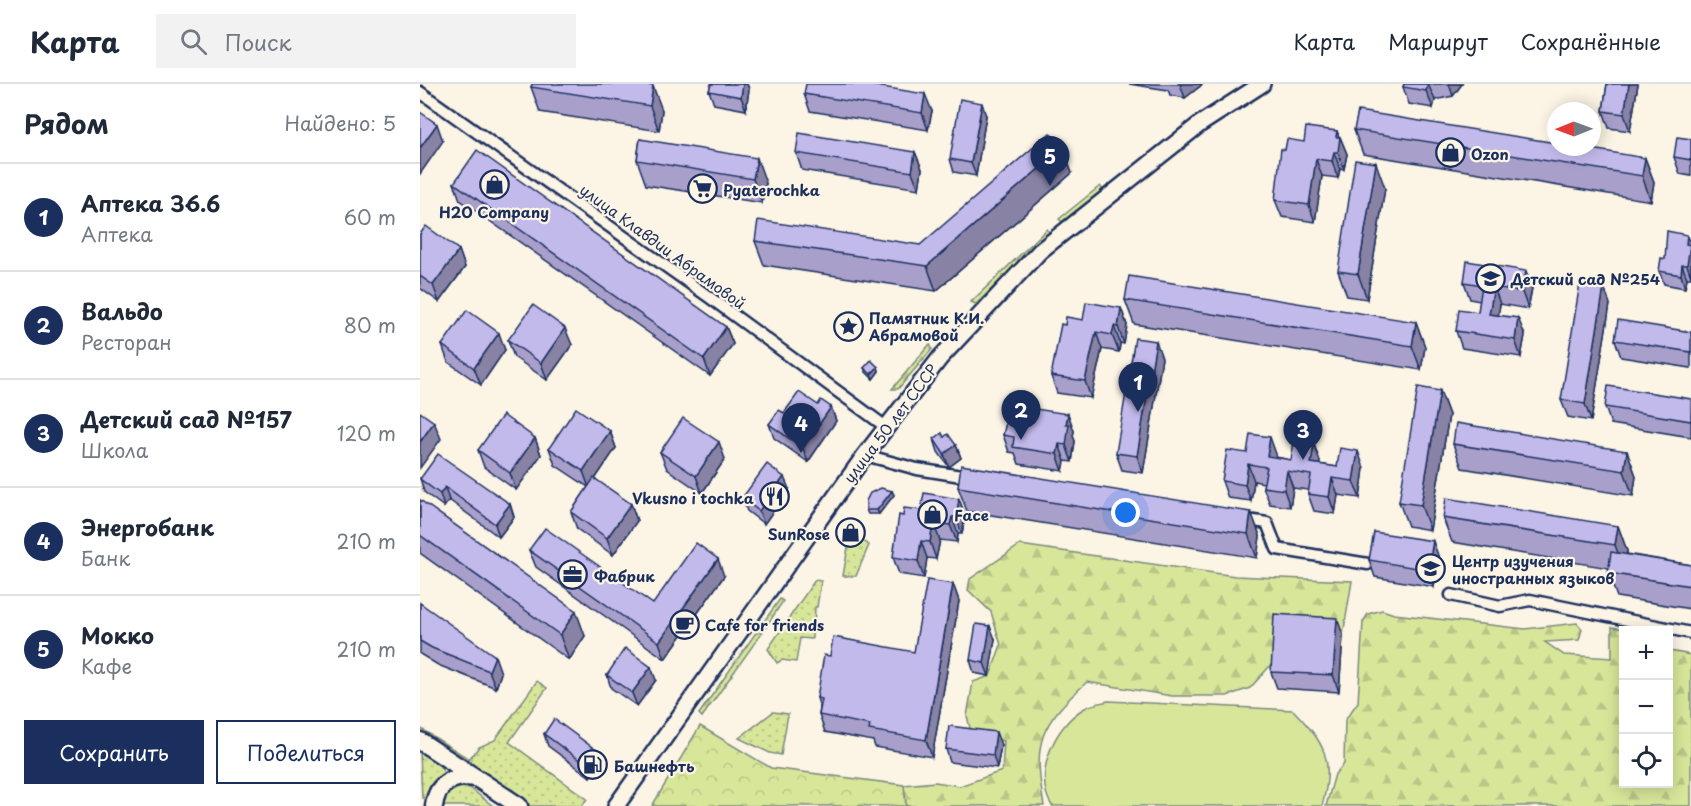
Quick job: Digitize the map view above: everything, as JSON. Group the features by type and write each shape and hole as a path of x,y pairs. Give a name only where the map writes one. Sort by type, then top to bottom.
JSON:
{"main road":[{"name":"улица 50 лет СССР","path":"616,806 865,456 939,358 1040,252 1200,124 1262,84"},
{"path":"420,741 519,806"},
{"path":"434,806 440,787 448,781 464,777 476,778"}],"street":[{"name":"улица Клавдии Абрамовой","path":"420,92 709,297 886,427"},
{"path":"865,456 916,469 986,480"},
{"path":"1232,517 1267,523 1277,549 1368,564"},
{"path":"1451,595 1500,606 1530,600 1691,633"}],"green space":[{"path":"1100,186 1103,190 1062,222 1059,219"},
{"path":"1047,229 1050,233 976,304 971,302"},
{"path":"930,344 932,349 898,389 892,389"},
{"path":"863,541 869,545 856,576 843,576 848,547"},
{"path":"1020,545 1235,576 1352,581 1343,635 1281,631 1279,656 1250,688 1227,696 1172,696 1087,682 1058,711 1043,737 1039,766 1044,806 906,806 904,785 935,782 960,786 1002,771 1004,741 972,736 967,716 973,682 990,676 1001,645 991,612 968,590 970,579"},
{"path":"815,580 821,581 817,607 815,607 814,625 812,625 812,639 800,638 796,662 782,660 777,663 768,649"},
{"path":"780,599 783,601 766,627 762,624"},
{"path":"1382,610 1394,614 1525,629 1577,623 1582,629 1579,640 1545,642 1564,655 1612,658 1612,627 1619,628 1619,788 1673,788 1673,652 1691,655 1691,806 1326,806 1335,774 1344,764 1345,720 1358,702 1363,622 1368,614"},
{"path":"762,624 766,627 702,717 699,714"},
{"path":"537,681 547,688 509,742 587,799 582,806 526,806 420,737 420,728 469,759 479,747 495,740"},
{"path":"1108,701 1293,710 1313,732 1324,753 1327,776 1322,806 1052,806 1046,794 1044,780 1050,751 1056,738 1074,716 1088,707"},
{"path":"773,712 788,714 781,755 770,753 739,738"},
{"path":"700,726 771,768 904,785 906,806 652,806"},
{"path":"420,752 439,764 445,774 432,785 427,797 422,798"},
{"path":"462,787 470,788 493,806 440,806 447,792"}],"building":[{"path":"532,84 644,84 653,86 650,106 531,87"},
{"path":"711,84 743,84 741,97 709,91"},
{"path":"806,84 864,84 925,94 922,113 804,94"},
{"path":"1404,84 1428,84 1426,91 1403,87"},
{"path":"1607,84 1629,84 1624,114 1603,111"},
{"path":"960,99 982,103 971,163 950,159"},
{"path":"1358,111 1547,142 1547,156 1601,156 1601,151 1645,158 1642,176 1354,130"},
{"path":"420,112 437,124 420,148"},
{"path":"1306,127 1337,131 1336,137 1340,137 1338,152 1334,152 1332,161 1316,159 1309,205 1275,200 1281,149 1285,150 1287,139 1304,142"},
{"path":"799,133 915,152 912,172 796,153"},
{"path":"1050,133 1063,148 927,266 755,241 758,220 920,245"},
{"path":"1677,137 1691,139 1691,160 1674,157"},
{"path":"640,139 757,158 753,179 637,160"},
{"path":"477,150 726,327 704,359 454,183"},
{"path":"1355,160 1376,163 1358,274 1338,271"},
{"path":"426,226 459,250 433,285 420,276 420,234"},
{"path":"1667,231 1687,235 1686,244 1690,245 1687,265 1682,265 1681,275 1659,271 1661,258 1665,259"},
{"path":"1467,261 1526,271 1522,292 1494,287 1489,314 1518,318 1515,340 1456,331 1459,309 1478,312 1482,285 1464,282"},
{"path":"1129,276 1416,322 1412,346 1125,300"},
{"path":"1580,283 1604,287 1585,404 1561,400"},
{"path":"1086,302 1121,308 1118,327 1114,326 1112,335 1096,332 1085,381 1051,376 1061,324 1065,325 1066,317 1083,320"},
{"path":"533,305 565,328 541,363 508,340"},
{"path":"467,310 499,333 474,368 442,345"},
{"path":"1618,320 1691,332 1691,352 1615,340"},
{"path":"1135,338 1156,341 1137,456 1116,453"},
{"path":"871,360 878,367 871,374 864,368"},
{"path":"1608,386 1691,399 1691,421 1605,407"},
{"path":"1418,387 1440,391 1421,505 1399,502"},
{"path":"799,392 818,405 821,400 831,407 803,448 769,424 779,410 784,413"},
{"path":"1010,405 1068,414 1066,445 1059,444 1057,454 1013,447 1014,437 1003,435"},
{"path":"576,408 610,431 583,471 549,448"},
{"path":"420,412 434,422 420,442"},
{"path":"503,415 535,438 510,473 478,450"},
{"path":"683,418 719,442 696,476 660,452"},
{"path":"1456,423 1627,451 1624,471 1453,444"},
{"path":"942,433 944,437 948,434 956,445 944,454 934,439"},
{"path":"1250,434 1270,437 1267,456 1291,460 1294,441 1314,444 1311,463 1337,467 1340,448 1358,451 1353,481 1332,478 1329,497 1308,494 1311,475 1287,471 1284,490 1263,487 1267,467 1248,464 1245,485 1222,481 1227,450 1247,453"},
{"path":"438,454 510,504 495,524 445,487 440,494 420,479"},
{"path":"767,464 784,477 759,511 742,498"},
{"path":"961,465 1251,512 1248,534 958,487"},
{"path":"594,478 631,504 607,538 571,512"},
{"path":"881,488 892,491 877,510 866,510 866,501 870,493"},
{"path":"924,493 959,499 956,517 952,517 950,525 933,523 930,542 921,541 918,561 893,557 899,515 903,516 904,508 921,510"},
{"path":"1446,498 1618,526 1615,545 1443,518"},
{"path":"420,500 576,611 560,635 420,535"},
{"path":"849,521 857,526 857,536 848,540 840,535 840,526"},
{"path":"545,528 653,604 696,543 718,559 659,642 529,550"},
{"path":"1374,532 1433,541 1428,570 1369,560"},
{"path":"1611,552 1691,565 1691,586 1608,573"},
{"path":"927,580 953,584 926,740 869,730 870,725 819,715 822,699 817,698 824,655 830,656 833,637 914,652"},
{"path":"420,603 495,656 489,671 420,641"},
{"path":"1274,614 1337,618 1333,675 1271,672"},
{"path":"976,624 990,626 984,663 970,660"},
{"path":"625,648 651,667 632,693 607,675"},
{"path":"554,719 596,750 585,764 544,734"},
{"path":"949,726 996,732 993,755 946,749"}],"place":[{"name":"Ozon","path":"1450,153"},
{"name":"H2O Company","path":"494,184"},
{"name":"Мокко","path":"1050,186"},
{"name":"Pyaterochka","path":"702,189"},
{"name":"Детский сад №254","path":"1490,278"},
{"name":"Памятник К.И. Абрамовой","path":"848,326"},
{"name":"Аптека 36.6","path":"1138,412"},
{"name":"Вальдо","path":"1021,440"},
{"name":"Энергобанк","path":"801,453"},
{"name":"Детский сад №157","path":"1303,460"},
{"name":"Vkusno i tochka","path":"775,497"},
{"name":"Face","path":"933,514"},
{"name":"SunRose","path":"851,533"},
{"name":"Центр изучения иностранных языков","path":"1431,569"},
{"name":"Фабрик","path":"573,575"},
{"name":"Cafe for friends","path":"684,624"},
{"name":"Башнефть","path":"593,765"}]}
